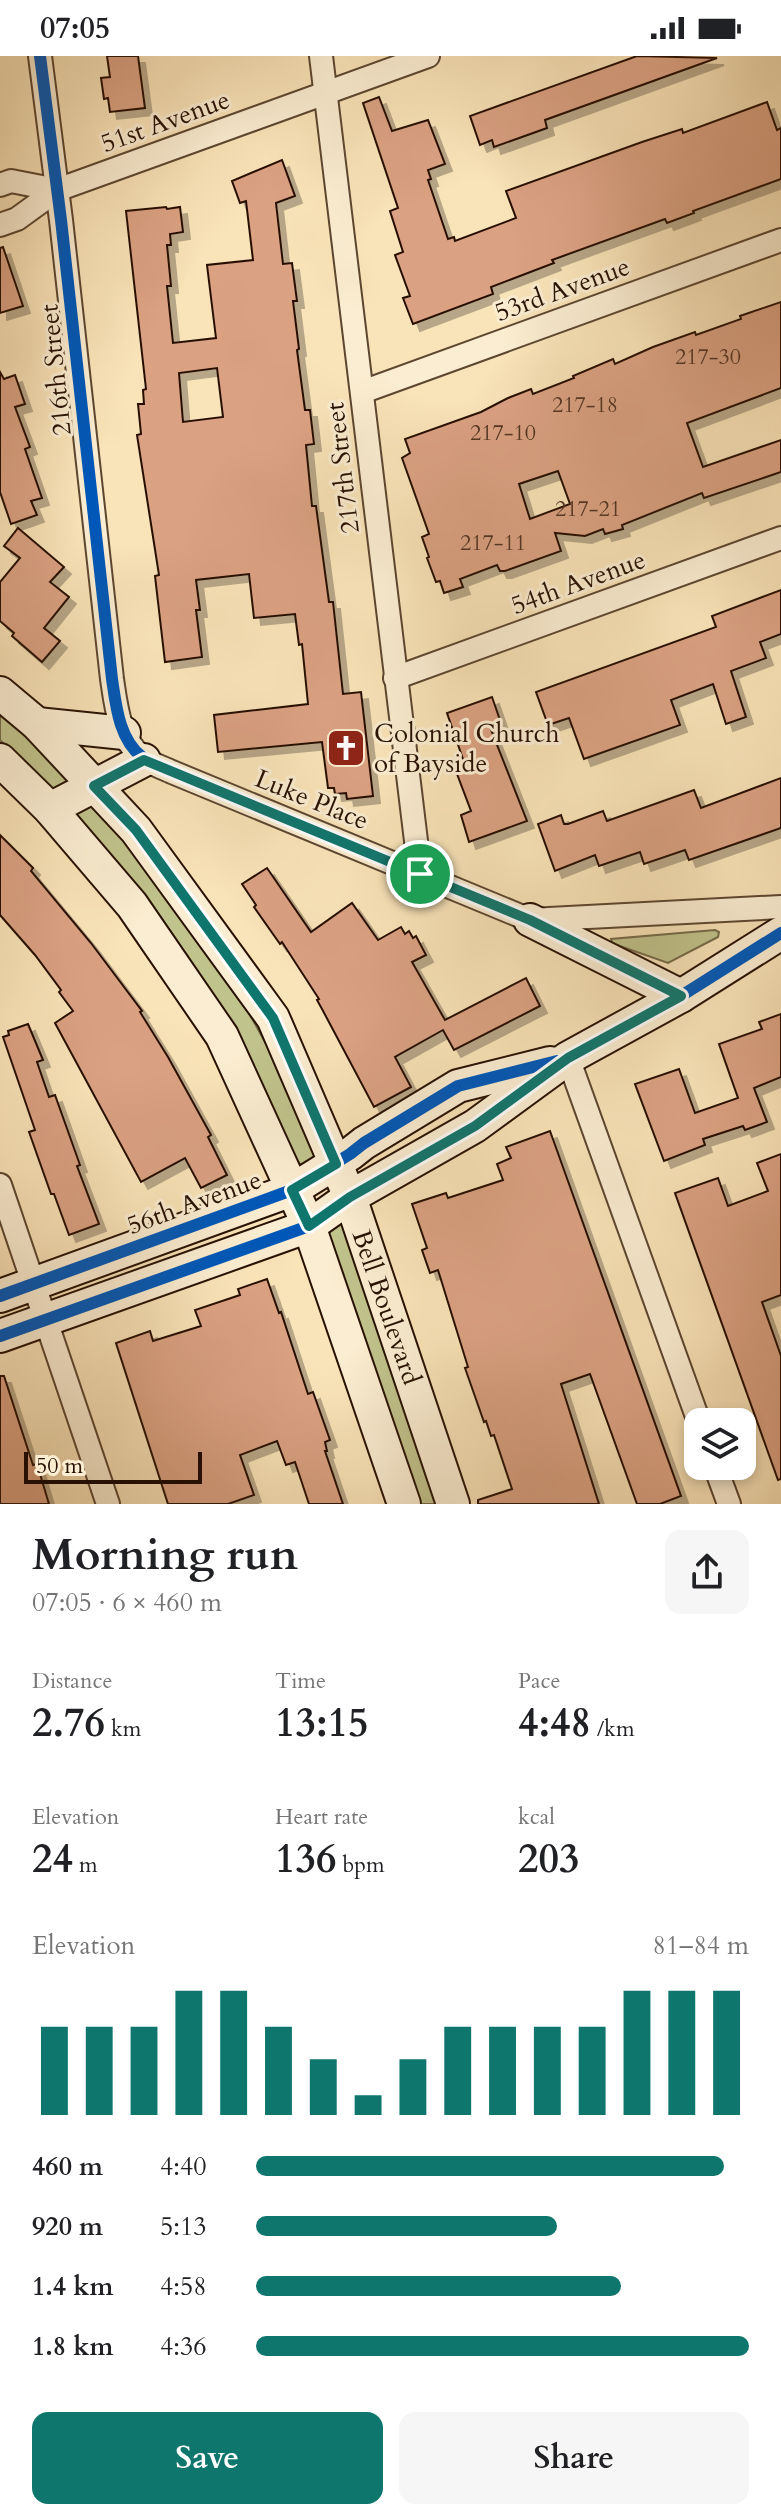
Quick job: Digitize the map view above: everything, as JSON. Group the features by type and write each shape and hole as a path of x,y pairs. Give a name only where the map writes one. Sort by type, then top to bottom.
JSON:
{"street":[{"name":"216th Street","path":"40,56 112,679 124,733"},
{"name":"217th Street","path":"321,56 420,874"},
{"name":"51st Avenue","path":"0,225 17,219 57,190 428,56"},
{"path":"0,185 11,181 57,190"},
{"name":"53rd Avenue","path":"362,392 781,240"},
{"name":"54th Avenue","path":"395,678 781,538"},
{"name":"Bell Boulevard","path":"0,693 37,724 136,830 273,1018 350,1197 453,1504"},
{"path":"37,724 124,733 144,760 50,809"},
{"name":"Bell Boulevard","path":"0,760 50,809 132,905 222,1036 309,1226 404,1504"},
{"name":"Luke Place","path":"144,760 530,920 781,907"},
{"path":"530,920 681,996"},
{"name":"56th Avenue","path":"0,1336 309,1226 350,1197 475,1126 568,1058 681,996 781,933"},
{"path":"568,1058 694,1408"},
{"name":"56th Avenue","path":"0,1296 292,1190 458,1086 568,1058"},
{"path":"0,1185 108,1504"},
{"path":"720,1480 729,1504"}],"green space":[{"path":"0,706 73,780 55,789 48,788 0,740"},
{"path":"96,803 241,999 283,1074 321,1153 304,1168 295,1159 237,1043 71,814"},
{"path":"719,932 718,937 668,963 617,945 611,939"},
{"path":"343,1218 444,1504 417,1504 326,1232"}],"building":[{"path":"107,56 138,56 145,108 110,112 108,98 104,99 101,78 110,77"},
{"path":"637,56 717,58 545,120 547,128 494,147 492,140 480,145 470,116"},
{"path":"379,97 392,131 428,120 445,164 428,170 431,179 428,180 448,239 454,237 455,241 516,218 506,191 642,142 682,129 683,133 767,102 777,130 781,128 781,179 667,223 665,219 552,260 554,263 491,287 493,294 413,324 403,298 410,296 395,255 403,252 390,211 398,208 363,103"},
{"path":"282,160 295,196 276,203 283,264 292,263 297,301 293,301 297,350 305,410 310,410 314,444 306,445 312,506 316,506 329,602 333,602 343,694 361,692 373,796 347,799 346,793 335,794 334,788 328,788 322,742 218,752 214,715 308,704 302,644 299,645 295,614 254,618 249,574 196,580 202,657 165,662 155,576 159,575 137,435 141,434 138,404 144,404 143,390 146,389 126,211 180,207 183,232 170,234 171,245 167,245 171,286 167,286 173,343 216,338 207,265 253,260 246,201 240,203 232,181","holes":["217,368 223,417 183,422 179,373"]},
{"path":"3,247 23,306 0,313 0,248"},
{"path":"781,302 781,388 687,423 703,467 781,440 781,472 704,498 702,493 622,525 623,529 605,534 603,529 585,536 555,533 561,551 505,571 500,571 497,565 460,579 463,587 444,593 427,558 422,537 429,534 402,458 410,453 405,439 481,412 531,389 533,394 613,359 615,364 695,332 696,335 741,319 740,316","holes":["558,471 570,504 530,519 519,484"]},
{"path":"0,372 4,379 15,375 25,404 15,407 30,447 25,449 42,498 31,501 37,515 11,524 0,492"},
{"path":"18,528 64,567 50,582 69,597 44,628 60,641 42,662 0,621 0,582 20,558 4,546"},
{"path":"781,590 781,634 760,642 766,658 731,671 746,717 726,724 713,684 671,700 680,725 584,759 569,718 548,725 536,692 716,627 712,616"},
{"path":"492,697 501,723 490,727 527,821 469,842 461,815 471,811 454,766 464,762 447,713"},
{"path":"781,778 781,828 689,860 685,850 644,864 640,852 599,866 595,855 555,871 538,824 561,815 564,824 568,824 603,811 607,821 694,790 701,808"},
{"path":"0,835 33,868 31,871 142,1011 211,1135 208,1137 227,1175 201,1188 185,1158 141,1182 55,1023 73,1011 35,955 0,915"},
{"path":"267,868 311,932 352,903 378,940 401,927 405,934 409,931 413,938 416,936 426,955 412,962 445,1020 526,978 540,1006 454,1050 443,1030 395,1057 411,1087 374,1107 319,999 282,942 280,944 254,907 256,905 242,884"},
{"path":"781,1014 781,1077 754,1088 767,1122 703,1139 705,1145 664,1161 635,1084 679,1069 695,1113 738,1098 719,1044 762,1029 759,1022"},
{"path":"28,1024 43,1060 37,1062 49,1097 55,1095 99,1224 69,1235 29,1132 35,1130 3,1037 9,1035 8,1031"},
{"path":"550,1131 681,1496 660,1504 637,1504 590,1374 561,1384 599,1504 478,1504 478,1500 512,1489 494,1435 491,1436 484,1422 465,1368 468,1367 438,1270 430,1273 422,1250 427,1248 412,1204 446,1193 448,1198 503,1180 497,1164 511,1158 506,1147"},
{"path":"781,1154 781,1295 762,1302 781,1356 781,1479 778,1480 756,1419 756,1408 752,1408 675,1193 718,1178 728,1206 768,1191 757,1163"},
{"path":"267,1279 308,1394 313,1392 330,1440 325,1442 325,1451 343,1504 309,1504 295,1462 286,1465 277,1441 240,1455 254,1495 228,1504 168,1504 116,1343 150,1331 153,1341 201,1326 195,1310 240,1295 238,1289"},
{"path":"0,1376 4,1376 49,1504 0,1504"}],"cycle path":[{"path":"40,56 112,679 123,732 134,750 152,764 530,920 681,996"},
{"path":"0,1336 309,1226 350,1197 475,1126 568,1058 681,996 781,933"},
{"path":"0,1296 292,1190 458,1086 557,1061"}],"place":[{"name":"Colonial Church of Bayside","path":"346,748"}],"route":[{"path":"144,760 420,874 530,920 681,996 568,1058 475,1126 350,1197 309,1226 292,1190 336,1164 273,1018 136,830 94,786 144,760"}]}
